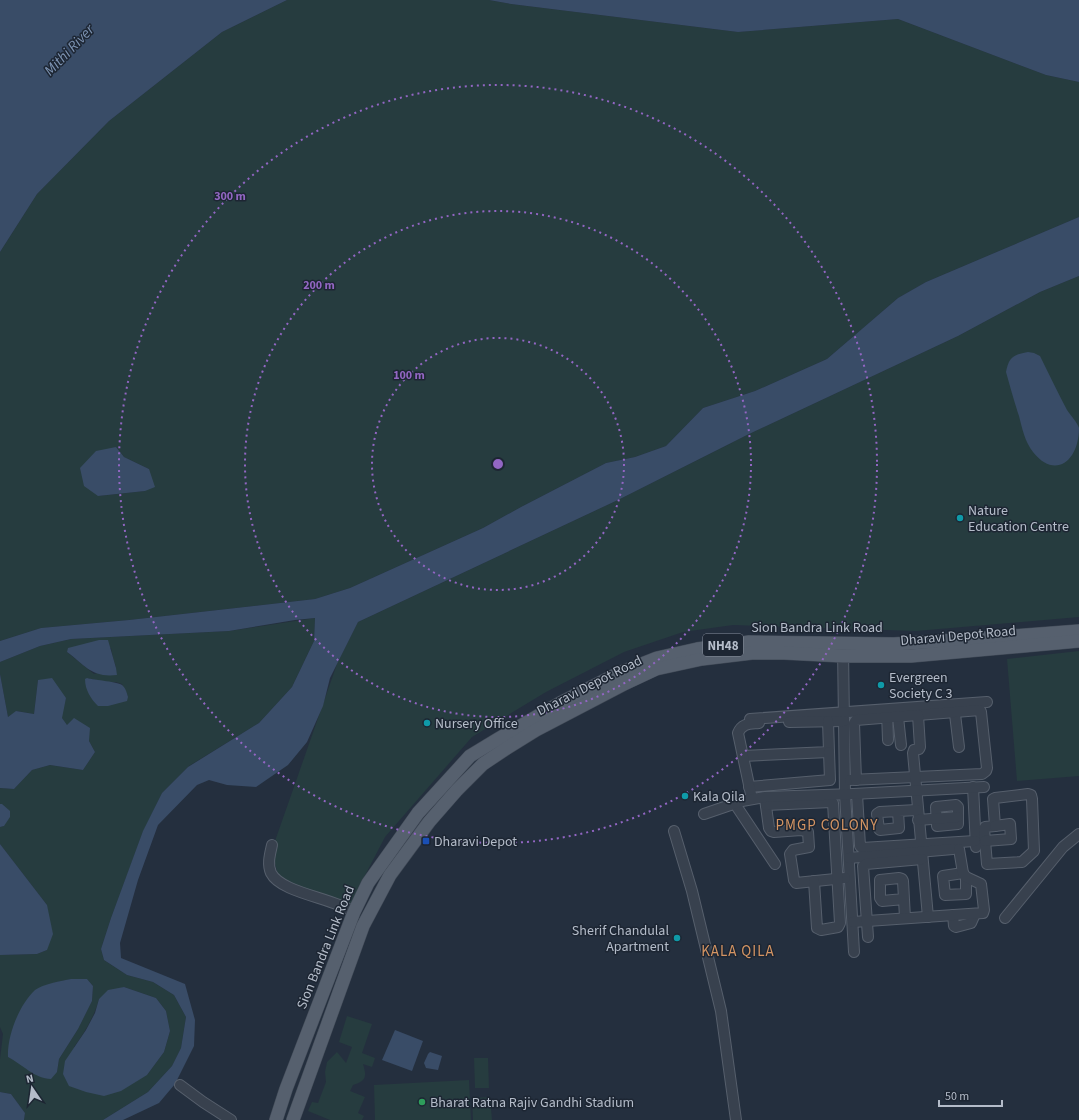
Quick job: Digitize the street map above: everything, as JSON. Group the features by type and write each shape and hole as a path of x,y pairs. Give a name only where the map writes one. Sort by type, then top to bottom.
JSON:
{"main road":[{"name":"Sion Bandra Link Road","path":"276,1120 354,912 368,882 418,813 470,756 498,738 560,703 639,664 657,658 697,649 749,642 843,650 894,644 1079,631"},
{"name":"Dharavi Depot Road","path":"293,1120 363,926 390,875 430,822 457,790 483,764 536,730 656,669 702,659 752,653 843,650 911,656 1079,641"},
{"path":"307,1036 321,1042"},
{"path":"293,1072 308,1077"}],"street":[{"path":"843,650 845,794 854,952"},
{"path":"856,780 854,721 887,714 898,717 918,716 987,702"},
{"path":"750,719 887,714 954,708 981,711 987,768 982,774 845,781"},
{"path":"954,708 959,747"},
{"path":"887,714 888,740"},
{"path":"752,799 738,733 743,725 828,721 844,716"},
{"path":"918,716 920,747 913,752 914,777 928,917"},
{"path":"898,717 900,745"},
{"path":"749,787 830,780 828,721"},
{"path":"742,756 829,752"},
{"path":"973,787 980,844 986,862 990,865 1022,862 1034,852 1031,795 1028,794 994,798 992,801 995,826"},
{"path":"766,801 845,794 984,787"},
{"path":"856,794 860,846 874,855"},
{"path":"704,814 752,799 766,801 833,803 840,925 837,928 821,930 817,928 814,881"},
{"path":"766,801 769,828 771,831 801,830 808,832 809,847 793,850 791,852 793,874 796,883 850,877"},
{"path":"735,804 775,864"},
{"path":"898,811 936,819 958,817"},
{"path":"936,847 959,849 1011,838 1010,824 984,828 980,844"},
{"path":"674,832 694,898 721,1011 736,1120"},
{"path":"1005,918 1064,847 1079,834"},
{"path":"849,858 921,852 936,847 980,844"},
{"path":"272,845 269,855 269,865 276,880 287,887 345,906 354,912"},
{"path":"853,922 983,913 983,888 979,882 965,875 959,849"},
{"path":"868,937 862,867 874,855"},
{"path":"904,899 905,918"},
{"path":"180,1084 214,1110 231,1120"}],"green space":[{"path":"287,0 489,0 738,32 898,19 1046,75 1079,82 1079,217 926,282 898,298 827,359 755,391 703,408 666,446 635,457 606,463 483,528 350,588 315,599 129,620 41,628 0,641 0,252 37,194 109,121 222,32","holes":["116,447 124,457 149,469 145,491 98,496"]},
{"path":"1079,276 1079,617 916,631 733,625 683,632 624,652 546,692 472,737 385,837 349,906 279,878 273,857 275,841 337,664 358,622 620,499 747,435 958,336 1040,292"},
{"path":"315,618 314,641 292,687 259,723 189,766 162,793 143,832 101,949 104,960 127,975 153,982 174,995 186,1017 181,1048 172,1066 148,1092 103,1120 24,1120 25,1113 11,1094 0,1092 0,1059 3,1034 0,1027 0,955 37,954 47,950 47,905 0,844 0,827 4,826 2,804 0,804 0,788 14,789 32,770 50,765 83,770 95,752 89,741 67,725 61,717 66,698 38,680 34,714 17,711 8,717 0,674 0,662 40,646 71,639 229,631","holes":["111,648 116,667 94,674 67,652","87,678 122,684 128,696","71,979 87,979 93,986 92,1001 78,1029 59,1059 57,1072 33,1073 19,1062 8,1057 18,1016 26,1002 36,990 54,983","124,987 156,998 166,1011 170,1031 164,1052 147,1075 74,1047 89,1024 99,999"]},
{"path":"1079,651 1079,776 1017,781 1007,659"},
{"path":"347,1016 372,1024 362,1053 375,1058 372,1067 363,1064 365,1072 364,1078 361,1082 353,1085 350,1091 365,1097 358,1113 364,1116 362,1120 330,1120 308,1111 312,1102 318,1103 326,1082 325,1072 327,1062 337,1052 346,1063 352,1047 339,1042"},
{"path":"474,1058 488,1058 489,1088 475,1088"},
{"name":"Bharat Ratna Rajiv Gandhi Stadium","path":"469,1080 471,1120 375,1120 374,1085"},
{"path":"490,1097 492,1120 473,1120 472,1098"}],"water":[{"name":"Mithi River","path":"0,0 287,0 222,32 109,121 37,194 0,252"},
{"path":"489,0 1079,0 1079,82 1046,75 898,19 738,32"},
{"path":"1079,217 1079,276 1040,292 958,336 747,435 620,499 358,622 330,678 323,706 307,742 288,765 256,787 227,785 209,780 197,785 158,825 138,880 120,943 121,958 185,984 195,1020 194,1046 175,1084 159,1103 123,1120 103,1120 148,1092 172,1066 181,1048 186,1017 174,995 153,982 127,975 104,960 101,949 143,831 162,793 188,767 259,723 292,687 314,641 315,618 229,631 71,639 40,646 0,662 0,641 41,628 129,620 315,599 350,588 483,528 606,463 635,457 666,446 703,408 755,391 827,359 898,298 926,282"},
{"path":"1028,352 1040,356 1067,410 1079,428 1075,450 1064,463 1049,465 1041,460 1028,444 1023,430 1006,372 1012,358 1019,354"},
{"path":"116,447 124,457 149,469 155,487 145,491 98,496 84,486 80,468 96,451"},
{"path":"99,640 108,640 117,675 101,675 95,673 67,652 68,648"},
{"path":"0,674 8,717 16,711 34,714 38,680 52,678 66,698 62,718 67,725 74,718 90,728 89,741 95,752 83,770 50,765 32,770 14,789 0,788"},
{"path":"87,678 122,685 128,697 127,701 108,706 98,706 87,691 85,679"},
{"path":"0,804 10,811 10,817 4,826 0,827"},
{"path":"0,844 47,905 53,934 47,950 37,954 0,955"},
{"path":"71,979 87,979 93,986 92,1001 78,1029 59,1059 57,1072 51,1079 40,1077 8,1057 8,1049 15,1021 29,996 35,990 47,984"},
{"path":"124,987 156,998 166,1011 170,1031 164,1052 147,1075 121,1091 104,1096 69,1086 63,1074 65,1061 86,1030 95,1013 99,999 108,990"},
{"path":"395,1030 423,1041 412,1071 382,1060"},
{"path":"430,1052 442,1056 438,1070 426,1068 424,1063"},
{"path":"0,1092 11,1094 25,1113 24,1120 0,1120"}],"place":[{"name":"Nature Education Centre","path":"960,518"},
{"name":"Evergreen Society C 3","path":"881,685"},
{"name":"Nursery Office","path":"427,723"},
{"name":"Kala Qila","path":"685,796"},
{"name":"Dharavi Depot","path":"426,841"},
{"name":"Sherif Chandulal Apartment","path":"677,938"},
{"name":"Bharat Ratna Rajiv Gandhi Stadium","path":"422,1102"}],"district":[{"name":"PMGP COLONY","path":"827,825"},
{"name":"KALA QILA","path":"738,951"}]}
